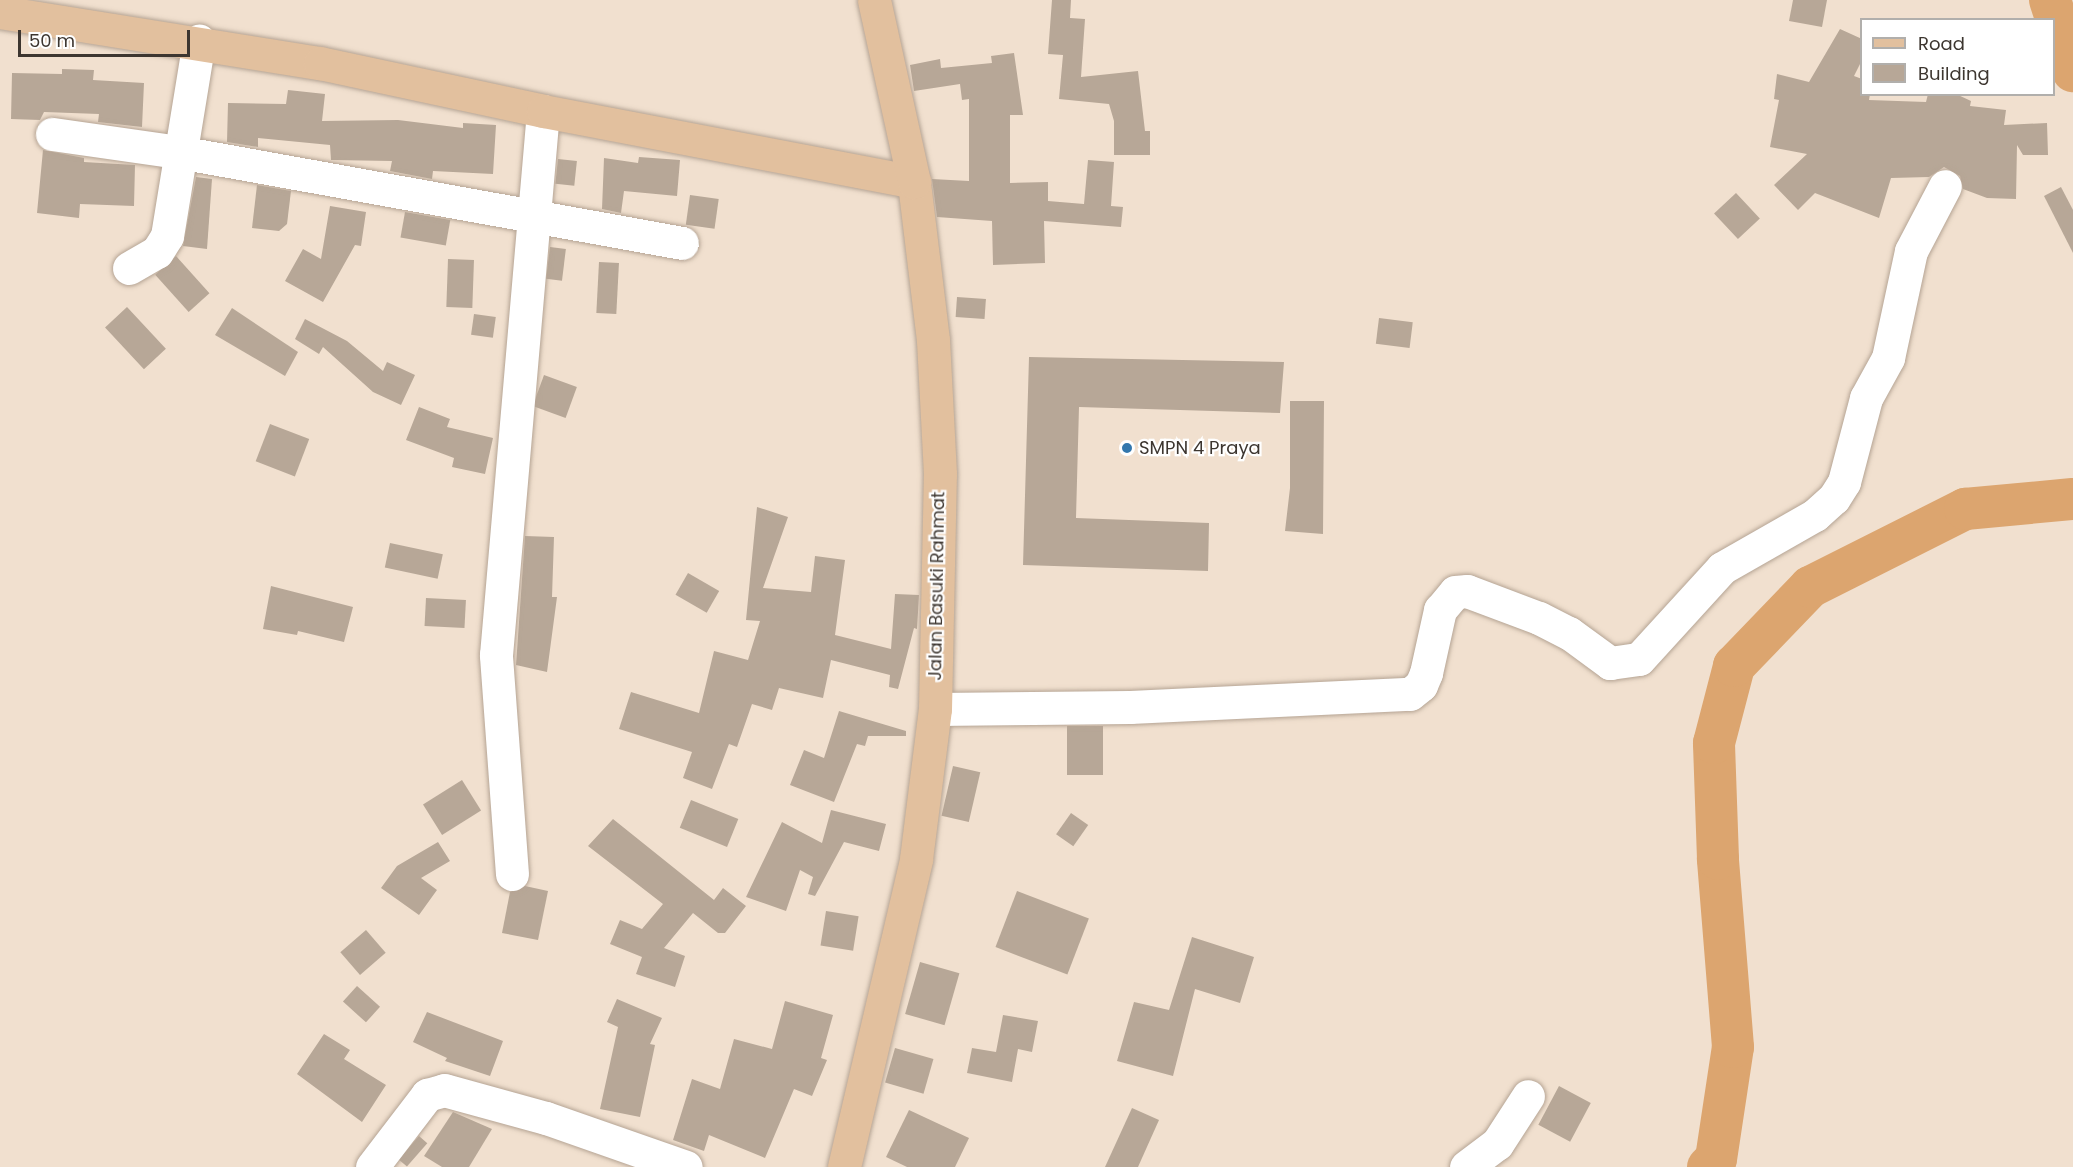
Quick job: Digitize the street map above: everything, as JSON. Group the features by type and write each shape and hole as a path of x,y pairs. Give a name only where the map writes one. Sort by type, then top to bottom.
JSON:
{"main road":[{"name":"Jalan Basuki Rahmat","path":"843,1167 916,859 935,709 940,474 933,340 914,182 874,0"},
{"path":"0,12 199,41 543,111 914,182"}],"street":[{"path":"129,268 157,252 165,241 199,41"},
{"path":"512,874 496,655 543,111"},
{"path":"52,134 179,152 535,219 682,243"},
{"path":"935,709 1130,707 1410,694 1421,685 1426,673 1440,610 1455,592 1467,591 1539,618 1569,633 1610,663 1639,659 1722,568 1815,515 1834,498 1845,482 1866,398 1888,358 1911,252 1945,186"},
{"path":"372,1167 427,1095 449,1090 686,1167"},
{"path":"1466,1167 1497,1144 1528,1096"}],"building":[{"path":"1052,0 1071,0 1070,18 1085,19 1081,77 1138,71 1145,131 1150,131 1150,155 1114,155 1114,121 1109,104 1059,99 1063,55 1048,54"},
{"path":"1793,0 1827,0 1822,27 1789,21"},
{"path":"1840,29 1860,38 1860,64 1854,76 1860,78 1860,96 1870,96 1869,100 1926,102 1928,96 1960,96 1971,101 1970,106 2006,110 2004,125 2047,123 2048,155 2023,155 2017,145 2016,199 1987,198 1963,189 1960,176 1944,167 1929,177 1891,178 1879,218 1815,193 1798,210 1774,185 1807,154 1770,147 1779,100 1774,99 1777,74 1809,82"},
{"path":"1014,53 1023,115 1010,115 1010,183 1048,182 1048,201 1084,204 1088,160 1114,162 1111,206 1123,207 1121,227 1044,221 1045,263 993,265 992,221 937,217 932,179 969,181 969,99 962,100 960,84 914,91 910,65 940,59 941,68 992,63 991,56"},
{"path":"62,69 94,70 93,80 144,83 142,127 98,122 99,114 44,112 40,120 11,119 12,73 62,74"},
{"path":"288,90 325,94 322,121 398,120 463,128 463,123 496,125 493,174 433,171 432,179 390,171 392,161 331,160 330,145 258,138 258,147 227,142 228,103 286,104"},
{"path":"43,150 84,158 84,162 135,165 134,206 80,204 79,218 37,213"},
{"path":"639,157 680,160 677,196 624,191 621,213 602,209 604,158 638,163"},
{"path":"558,159 577,161 574,186 555,184"},
{"path":"196,177 212,179 207,249 183,246"},
{"path":"257,185 291,191 287,224 279,231 252,228"},
{"path":"2061,187 2073,210 2073,253 2044,196"},
{"path":"1736,193 1760,219 1738,239 1714,213"},
{"path":"690,195 719,199 715,229 686,225"},
{"path":"330,206 366,212 361,246 355,245 323,302 285,281 303,249 321,259"},
{"path":"405,212 450,220 446,246 400,238"},
{"path":"550,247 566,249 562,281 546,279"},
{"path":"176,256 209,293 189,312 155,275"},
{"path":"448,259 474,260 472,308 446,307"},
{"path":"599,262 619,263 616,314 596,313"},
{"path":"957,297 986,299 985,319 956,317"},
{"path":"127,307 166,349 144,369 105,327"},
{"path":"232,308 298,352 285,376 215,335"},
{"path":"474,314 496,317 493,338 471,335"},
{"path":"1379,318 1413,322 1410,348 1376,344"},
{"path":"305,319 347,341 383,371 387,362 415,375 401,405 373,392 323,347 319,354 295,339"},
{"path":"1029,357 1284,362 1280,413 1079,407 1076,518 1209,523 1208,571 1023,565"},
{"path":"544,375 577,387 566,418 533,406"},
{"path":"1290,401 1324,401 1323,534 1285,531 1290,488"},
{"path":"419,407 450,419 447,427 493,438 485,474 452,467 454,458 406,440"},
{"path":"270,424 309,439 295,476 256,461"},
{"path":"757,507 788,517 763,588 811,592 815,556 845,560 835,635 891,649 895,594 919,595 917,629 914,628 898,689 889,687 890,675 831,660 823,698 779,688 772,710 752,704 737,747 729,744 712,789 683,778 692,752 619,729 631,692 699,713 714,651 748,660 760,621 746,620"},
{"path":"525,536 554,537 552,597 557,597 547,672 516,665"},
{"path":"390,543 443,554 438,579 385,567"},
{"path":"688,573 719,591 707,613 676,595"},
{"path":"271,586 353,607 344,642 298,631 297,635 263,629"},
{"path":"426,598 466,600 464,628 425,626"},
{"path":"839,711 906,731 906,736 868,736 865,746 857,744 834,802 790,785 804,750 824,758"},
{"path":"1067,726 1103,726 1103,775 1067,775"},
{"path":"953,766 980,772 969,822 942,816"},
{"path":"462,780 481,811 442,835 423,804"},
{"path":"691,800 738,819 727,847 680,828"},
{"path":"831,810 886,824 879,851 844,842 815,896 808,894 813,877 800,870 786,911 746,897 782,822 822,843"},
{"path":"1071,813 1088,825 1073,846 1056,834"},
{"path":"613,819 714,900 723,888 746,906 725,933 718,933 693,913 664,948 685,956 675,987 636,974 642,957 610,944 620,920 642,929 663,904 588,846"},
{"path":"438,842 450,861 421,878 437,890 419,915 381,888 397,866"},
{"path":"525,886 548,891 538,940 502,933 510,892"},
{"path":"1017,891 1089,919 1067,975 995,947"},
{"path":"826,911 859,916 853,951 821,946"},
{"path":"366,930 386,953 360,975 340,952"},
{"path":"1192,937 1254,957 1240,1003 1195,989 1173,1076 1117,1061 1134,1002 1169,1010"},
{"path":"920,962 959,973 945,1025 905,1014"},
{"path":"357,986 380,1007 366,1022 343,1002"},
{"path":"617,999 662,1018 650,1044 655,1045 640,1117 600,1109 618,1027 607,1022"},
{"path":"785,1001 833,1015 821,1058 827,1060 812,1096 794,1089 765,1158 709,1135 704,1151 673,1140 692,1079 720,1089 734,1039 772,1049"},
{"path":"427,1012 503,1041 490,1076 445,1061 447,1058 413,1042"},
{"path":"1003,1015 1038,1021 1032,1052 1018,1049 1012,1082 967,1073 972,1048 996,1052"},
{"path":"324,1034 350,1050 344,1059 386,1085 362,1122 297,1074"},
{"path":"895,1048 933,1059 924,1094 885,1083"},
{"path":"1559,1086 1591,1103 1570,1142 1538,1125"},
{"path":"1132,1108 1159,1120 1138,1167 1105,1167"},
{"path":"909,1110 969,1138 955,1167 907,1167 886,1157"},
{"path":"453,1112 492,1129 469,1167 442,1167 424,1156"},
{"path":"419,1136 427,1143 407,1167 399,1159"}],"waterway":[{"path":"2050,0 2073,71"},
{"path":"1708,1167 1716,1159 1733,1047 1718,859 1714,743 1734,666 1810,587 1965,509 2073,499"}],"place":[{"name":"SMPN 4 Praya","path":"1127,448"}]}
